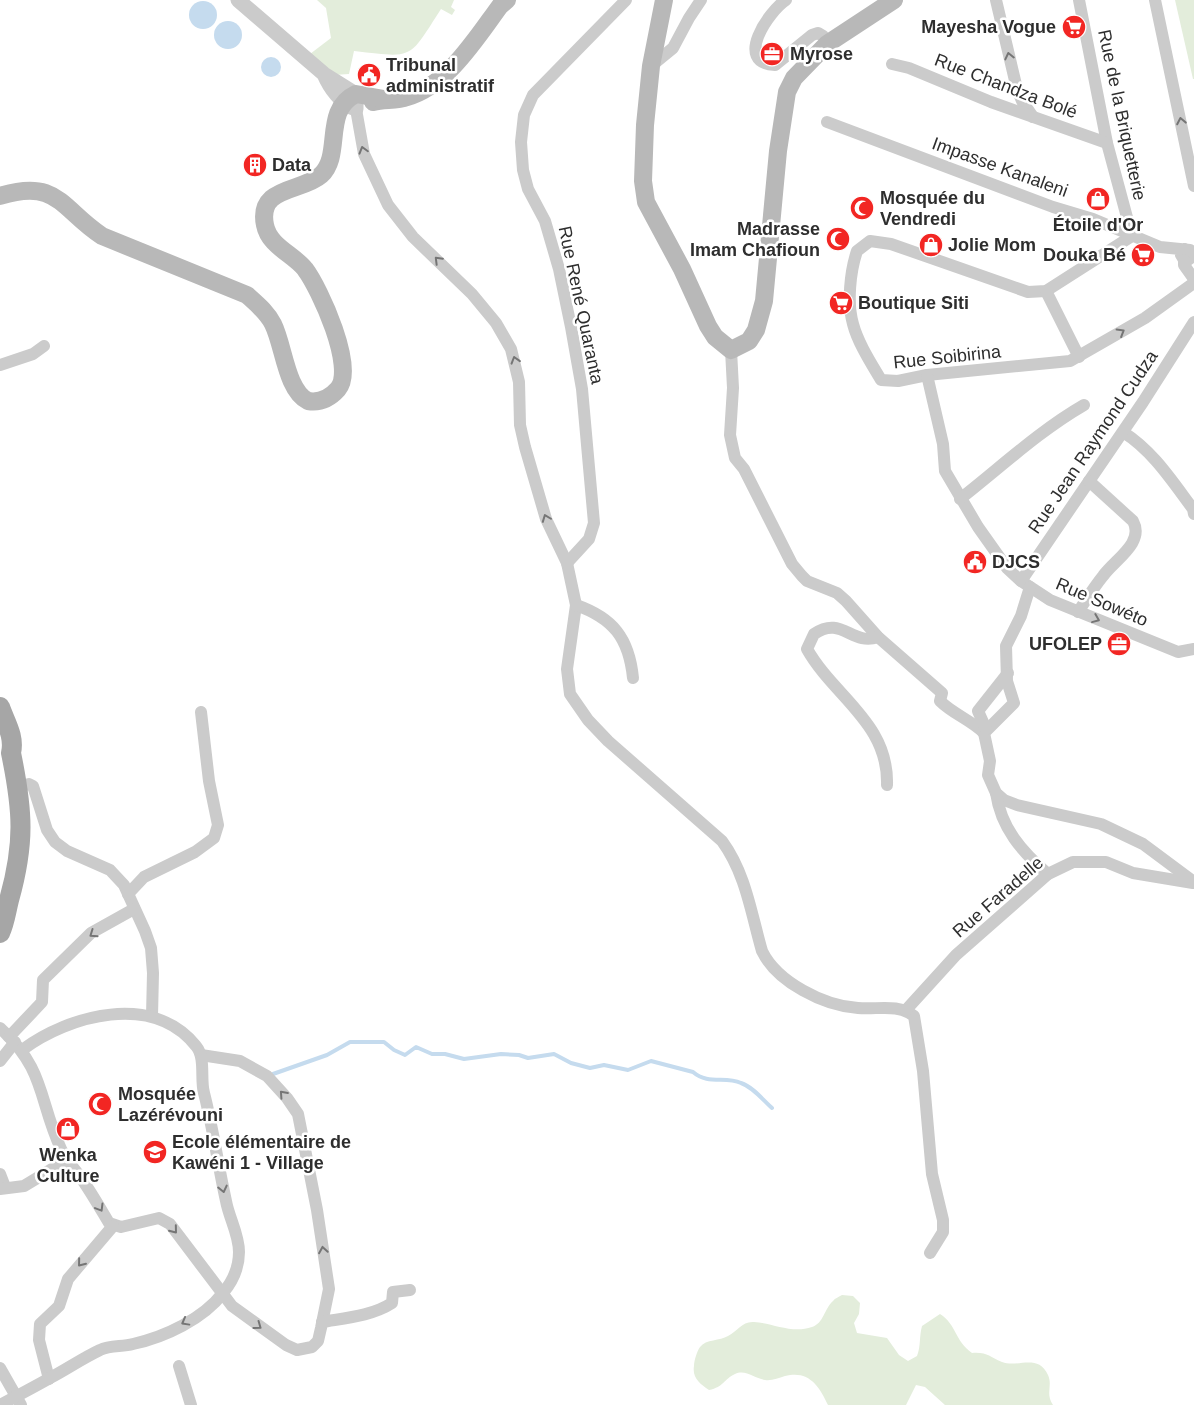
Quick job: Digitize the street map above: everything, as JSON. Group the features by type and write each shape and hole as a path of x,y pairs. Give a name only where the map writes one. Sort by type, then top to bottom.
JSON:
{"main road":[{"path":"0,196 32,190 45,192 62,201 84,223 107,238 247,295 260,306 273,324 295,390 302,398 314,402 329,398 340,388 343,380 343,363 336,338 317,285 304,267 272,239 265,227 264,219 268,203 276,194 311,181 322,179 332,168 349,118 352,102 406,98 422,92 439,80 507,0"},
{"path":"664,0 651,66 643,181 646,202 682,268 708,326 715,337 731,350 749,341 756,330 764,301 778,151 787,92 794,78 827,44 894,0"},
{"path":"0,933 6,919 5,907 21,848 21,813 18,787 11,753 6,746 0,721 1,708"}],"street":[{"path":"238,0 324,74 328,83 352,102 364,154 388,205 413,237 472,294 496,323 511,349 519,382 519,417 525,447 546,518 566,563 576,605 567,669 570,694 588,720 608,741 638,769 705,825 732,854 741,875 759,943 767,961 789,984 834,1002 856,1008 906,1010 914,1016 917,1022 932,1174 943,1220 943,1232 930,1253"},
{"name":"Rue René Quaranta","path":"566,563 589,539 594,523 582,389 559,269 545,222 528,189 522,170 520,142 524,115 533,95 626,0"},
{"path":"651,66 673,48 701,0"},
{"path":"786,0 764,26 755,41 755,52 758,57 764,62 775,65 812,35 818,33 823,36 827,44"},
{"path":"996,0 1017,90 1033,117"},
{"name":"Rue de la Briquetterie","path":"1079,0 1108,144 1132,236"},
{"path":"1155,0 1194,186"},
{"name":"Rue Chandza Bolé","path":"892,64 909,68 990,102 1108,144"},
{"name":"Impasse Kanaleni","path":"827,122 1053,207 1093,219 1160,247 1189,254"},
{"path":"1079,357 1046,292 1132,236"},
{"name":"Rue Soibirina","path":"1046,292 1028,292 1002,285 891,244 870,241 862,245 854,260 851,280 853,323 857,335 881,380 898,381 927,375 1026,367 1070,361 1079,357 1145,318 1194,284"},
{"path":"1189,254 1184,266 1194,279"},
{"name":"Rue Jean Raymond Cudza","path":"985,731 1014,704 1007,682 1006,646 1021,616 1026,584 1089,481 1194,322"},
{"path":"0,366 33,354 44,346"},
{"path":"731,350 733,388 730,435 735,458 744,469 792,564 807,581 841,597 878,637 942,693 940,701 948,709 985,731"},
{"name":"Rue Sowéto","path":"927,375 944,444 945,472 990,546 1007,568 1050,600 1178,652 1194,649"},
{"path":"960,499 1020,452 1035,437 1084,404"},
{"path":"1123,432 1141,444 1158,463 1193,509 1194,514"},
{"path":"1078,612 1104,573 1127,550 1135,536 1136,527 1089,481"},
{"path":"576,605 597,613 620,634 633,678"},
{"path":"878,637 865,639 836,626 830,626 814,634 807,649 873,731 887,768 887,785"},
{"path":"1008,672 978,711 985,731 990,760 988,775 996,793 1007,829 1022,849 1048,874"},
{"path":"128,894 144,877 195,852 214,838 218,825 209,781 201,712"},
{"path":"18,787 29,784 33,786 47,830 55,842 66,850 110,870 124,885 151,948 153,973 152,1016"},
{"path":"996,793 1004,800 1023,806 1101,824 1143,844 1194,883"},
{"name":"Rue Faradelle","path":"906,1010 956,955 1048,874 1073,862 1106,862 1133,873 1194,883"},
{"path":"0,1061 12,1039 42,1002 43,980 91,933 134,909"},
{"path":"0,1405 18,1401 49,1379 101,1349 131,1345 165,1334 207,1310 223,1293 238,1267 239,1250 217,1163 202,1086 201,1055 197,1046 184,1034 152,1016 137,1013 83,1020 37,1038 12,1039"},
{"path":"12,1039 32,1066 43,1091 55,1135 67,1160 113,1226"},
{"path":"49,1379 39,1340 40,1324 59,1306 68,1278 113,1226 133,1226 159,1218 170,1224 232,1306 286,1345 297,1350 312,1347 318,1340 329,1289 317,1210 298,1114 287,1098 267,1076 240,1061 201,1055"},
{"path":"0,1174 2,1188 24,1186 67,1160"},
{"path":"322,1322 357,1316 386,1307 392,1303 393,1292 410,1290"},
{"path":"179,1366 191,1405"},
{"path":"0,1368 18,1401"}],"green space":[{"path":"317,0 454,0 451,7 455,10 452,15 441,9 422,38 408,52 389,55 354,51 349,74 334,75 310,54 331,38 326,8"},
{"path":"1175,0 1194,0 1194,79 1193,79"},
{"path":"842,1295 853,1296 860,1303 859,1314 854,1323 857,1333 887,1338 899,1355 908,1361 917,1356 922,1326 940,1314 946,1318 962,1343 972,1353 985,1354 1002,1362 1027,1362 1039,1365 1044,1368 1048,1375 1050,1383 1049,1393 1053,1405 945,1405 925,1387 916,1385 906,1405 828,1405 817,1385 800,1375 768,1380 747,1373 739,1373 731,1376 718,1387 709,1390 695,1377 694,1364 698,1351 703,1344 725,1338 750,1322 790,1329 812,1327 822,1319 834,1300"}],"water":[{"path":"203,1 213,5 217,15 213,25 203,29 193,25 189,15 193,5"},
{"path":"228,21 238,25 242,35 238,45 228,49 218,45 214,35 218,25"},
{"path":"271,57 278,60 281,67 278,74 271,77 264,74 261,67 264,60"}],"waterway":[{"path":"273,1074 327,1055 350,1042 384,1042 394,1050 405,1055 416,1047 432,1054 445,1054 464,1059 501,1054 519,1055 528,1058 554,1054 571,1063 590,1068 604,1065 628,1070 651,1061 693,1072 705,1078 741,1083 754,1091 772,1108"}],"place":[{"name":"Mayesha Vogue","path":"1074,27"},
{"name":"Myrose","path":"772,54"},
{"name":"Tribunal administratif","path":"369,75"},
{"name":"Data","path":"255,165"},
{"name":"Étoile d'Or","path":"1098,199"},
{"name":"Mosquée du Vendredi","path":"862,208"},
{"name":"Madrasse Imam Chafioun","path":"838,239"},
{"name":"Jolie Mom","path":"931,245"},
{"name":"Douka Bé","path":"1143,255"},
{"name":"Boutique Siti","path":"841,303"},
{"name":"DJCS","path":"975,562"},
{"name":"UFOLEP","path":"1119,644"},
{"name":"Mosquée Lazérévouni","path":"100,1104"},
{"name":"Wenka Culture","path":"68,1129"},
{"name":"Ecole élémentaire de Kawéni 1 - Village","path":"155,1152"}]}
